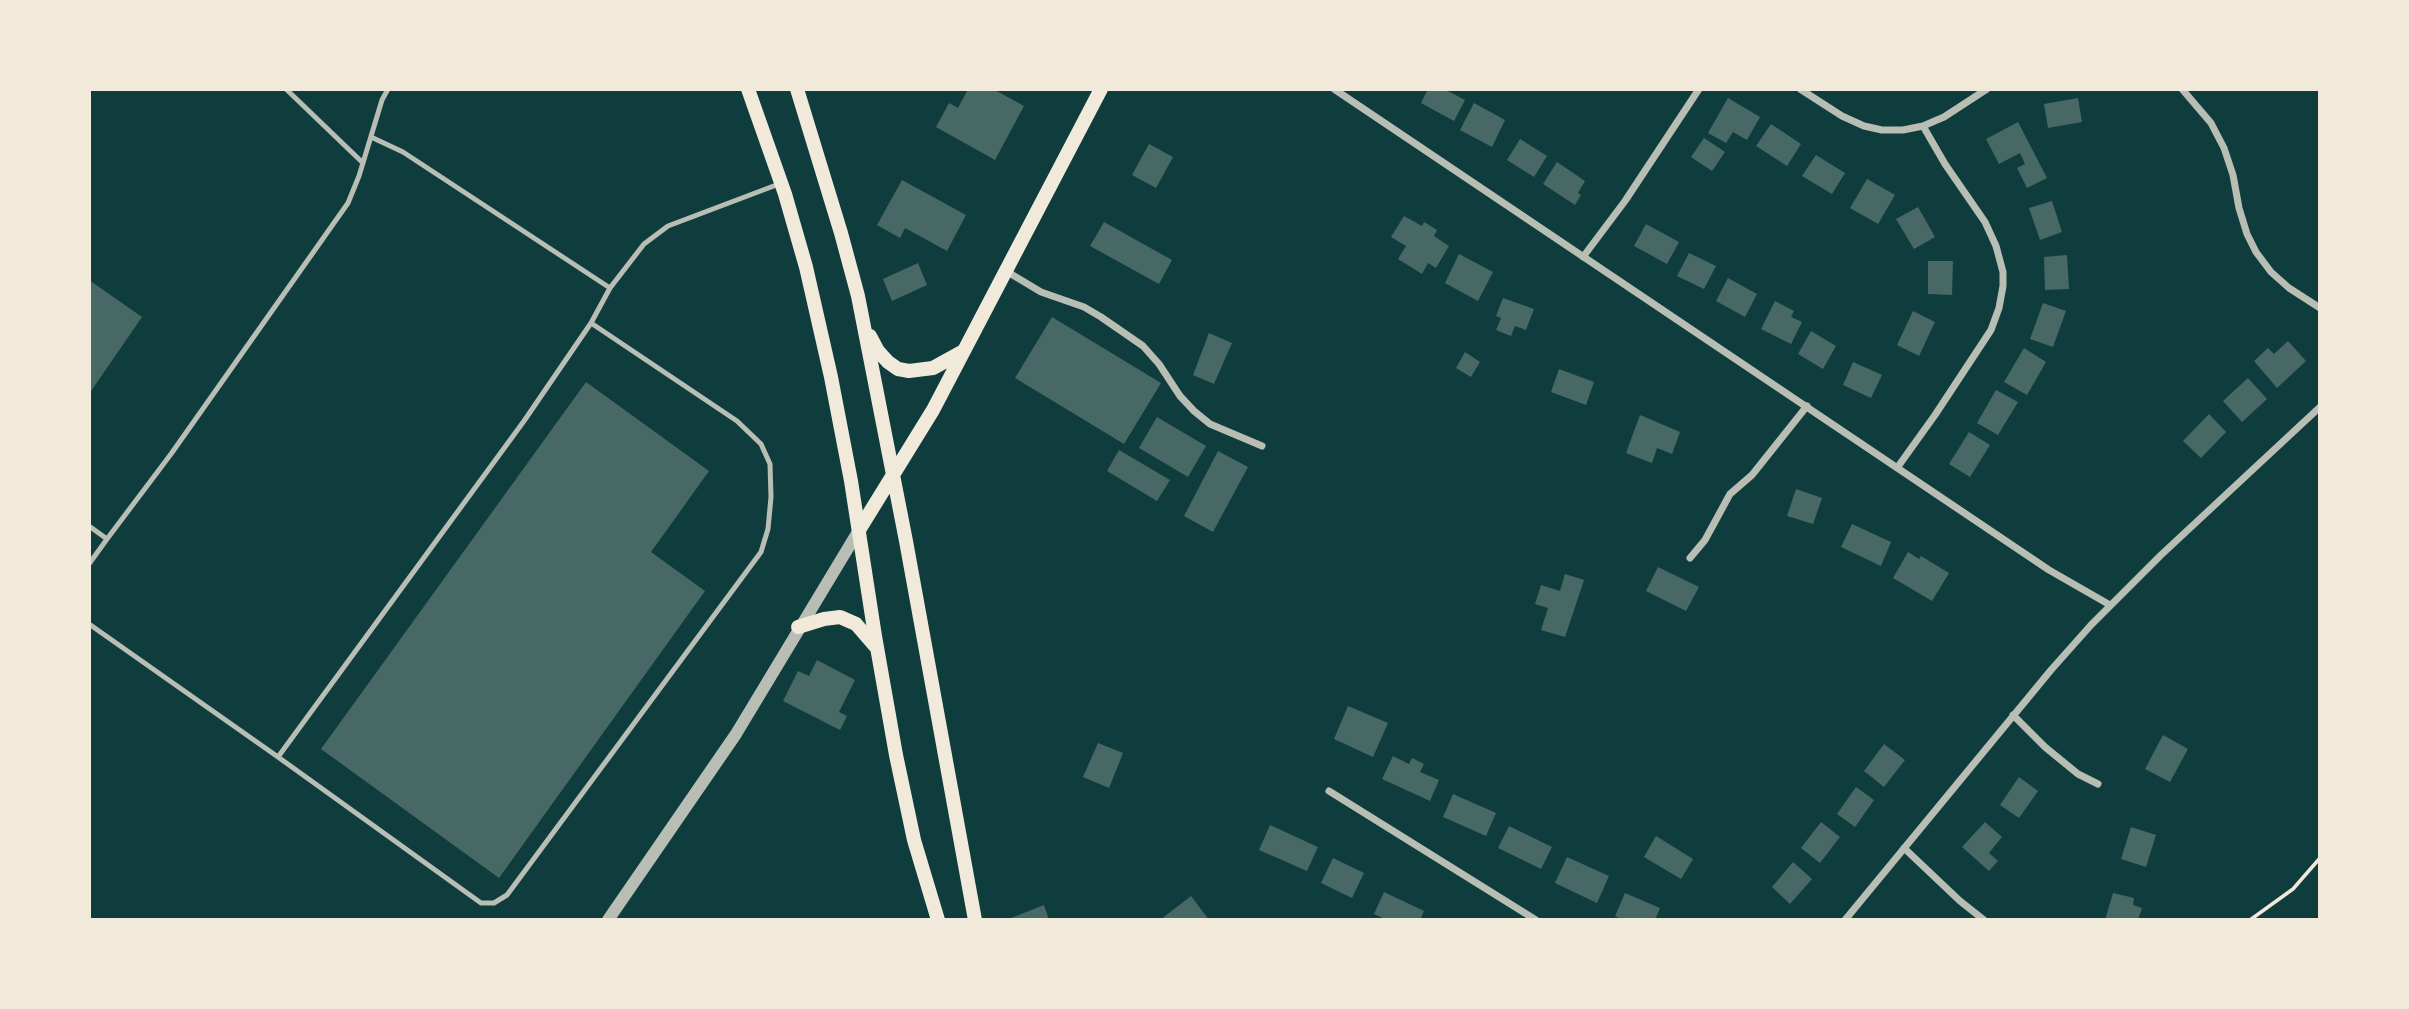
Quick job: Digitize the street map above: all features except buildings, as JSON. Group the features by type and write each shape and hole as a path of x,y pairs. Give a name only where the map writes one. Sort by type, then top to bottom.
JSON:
{"main road":[{"path":"748,89 782,183 806,267 831,377 877,647 914,840 938,920"},
{"path":"797,89 841,233 863,324 975,920"},
{"path":"859,530 933,410 1101,89"},
{"path":"863,324 878,351 898,369 921,371 933,368 964,351"},
{"path":"798,627 840,617 856,624 877,647"}],"street":[{"path":"1334,89 2049,570 2110,606"},
{"path":"1583,257 1625,201 1699,89"},
{"path":"1800,89 1842,116 1864,126 1882,130 1923,126 1944,117 1987,89"},
{"path":"2182,89 2211,123 2224,148 2243,221 2256,252 2271,272 2289,288 2320,308"},
{"path":"1898,468 1991,330 2003,286 2003,272 1996,246 1985,222 1945,164 1923,126"},
{"path":"1006,271 1041,292 1084,307 1101,317 1143,346 1159,364 1180,396 1210,424 1262,446"},
{"path":"1690,558 1705,540 1730,494 1752,475 1807,406"},
{"path":"1845,920 2013,715 2110,606 2320,407"},
{"path":"608,920 736,734 798,627 859,530"},
{"path":"2013,715 2078,775 2098,784"},
{"path":"1329,791 1535,920"},
{"path":"1904,848 1984,920"}],"lane":[{"path":"286,89 363,163"},
{"path":"89,564 171,454 348,204 388,89"},
{"path":"371,137 403,152 610,288"},
{"path":"278,757 524,421 591,323 610,288 644,244 668,226 782,183"},
{"path":"89,624 481,903 494,903 506,895 761,552 768,529 772,497 770,464 761,444 737,421 591,323"},
{"path":"89,526 107,539"}],"path":[{"path":"2250,920 2292,889 2320,858"}]}
